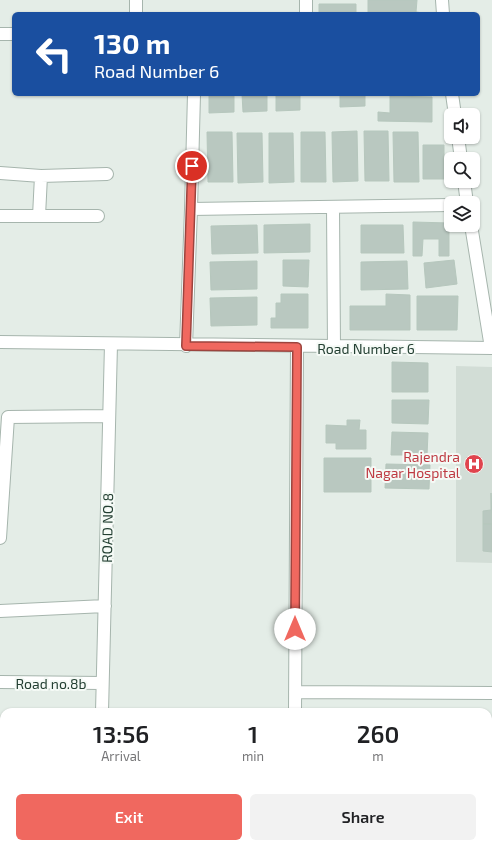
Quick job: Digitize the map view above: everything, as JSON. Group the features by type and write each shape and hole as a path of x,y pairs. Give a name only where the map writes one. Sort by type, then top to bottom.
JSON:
{"street":[{"path":"136,0 136,12"},
{"path":"306,0 306,12"},
{"path":"442,0 443,12"},
{"path":"0,34 12,34"},
{"path":"186,346 194,96"},
{"path":"452,96 454,108"},
{"path":"0,173 41,176 107,174"},
{"path":"39,216 41,176"},
{"path":"191,209 444,205"},
{"path":"334,207 334,348"},
{"path":"0,216 98,216"},
{"path":"472,232 492,348"},
{"name":"Road Number 6","path":"0,342 334,348 492,348"},
{"name":"ROAD NO.8","path":"102,708 111,344"},
{"path":"295,708 297,347"},
{"path":"0,538 8,417 109,416"},
{"path":"0,611 105,606"},
{"name":"Road no.8b","path":"0,682 102,683"},
{"path":"295,692 492,693"}],"shaded area":[{"name":"Rajendra Nagar Hospital","path":"456,366 492,367 492,563 456,562"}],"building":[{"path":"368,0 417,0 416,12 368,12"},
{"path":"319,4 356,4 356,12 319,12"},
{"path":"209,96 234,96 234,112 209,113"},
{"path":"242,96 267,96 267,111 243,112"},
{"path":"276,96 300,96 300,110 276,111"},
{"path":"340,96 365,96 365,106 340,107"},
{"path":"390,96 432,97 432,122 378,121 378,112 390,113"},
{"path":"357,131 358,181 333,182 332,132"},
{"path":"364,131 388,131 389,181 365,181"},
{"path":"207,132 232,132 233,182 208,182"},
{"path":"301,132 325,132 326,182 301,182"},
{"path":"393,132 418,132 419,182 394,182"},
{"path":"237,133 262,133 263,182 238,183"},
{"path":"269,133 293,133 294,182 269,183"},
{"path":"423,145 444,145 444,179 423,179"},
{"path":"413,222 444,223 444,232 449,232 449,256 439,256 439,239 423,239 422,256 413,256"},
{"path":"310,224 310,252 264,253 264,225"},
{"path":"257,225 258,253 212,254 211,226"},
{"path":"361,225 403,225 404,253 361,253"},
{"path":"283,260 309,260 308,287 283,286"},
{"path":"454,260 457,284 426,288 424,263"},
{"path":"257,261 257,289 211,290 210,262"},
{"path":"407,261 408,289 361,290 361,262"},
{"path":"281,294 308,294 308,328 271,328 271,318 276,318 276,303 281,303"},
{"path":"386,294 410,295 410,330 350,330 350,306 386,306"},
{"path":"417,296 458,296 457,330 417,330"},
{"path":"257,297 257,325 211,326 210,298"},
{"path":"392,362 428,363 428,392 392,392"},
{"path":"392,400 429,400 428,424 392,423"},
{"path":"347,420 360,420 359,430 366,430 366,449 336,449 336,443 326,443 326,425 347,426"},
{"path":"392,432 428,433 427,455 391,455"},
{"path":"324,458 371,458 371,492 324,492"},
{"path":"386,464 430,465 429,489 385,488"},
{"path":"491,493 492,524 483,524 483,511 491,510"},
{"path":"483,524 492,524 492,552 483,551"}],"place":[{"name":"Rajendra Nagar Hospital","path":"474,464"}],"route":[{"path":"192,166 186,346 297,347 295,629"}]}
